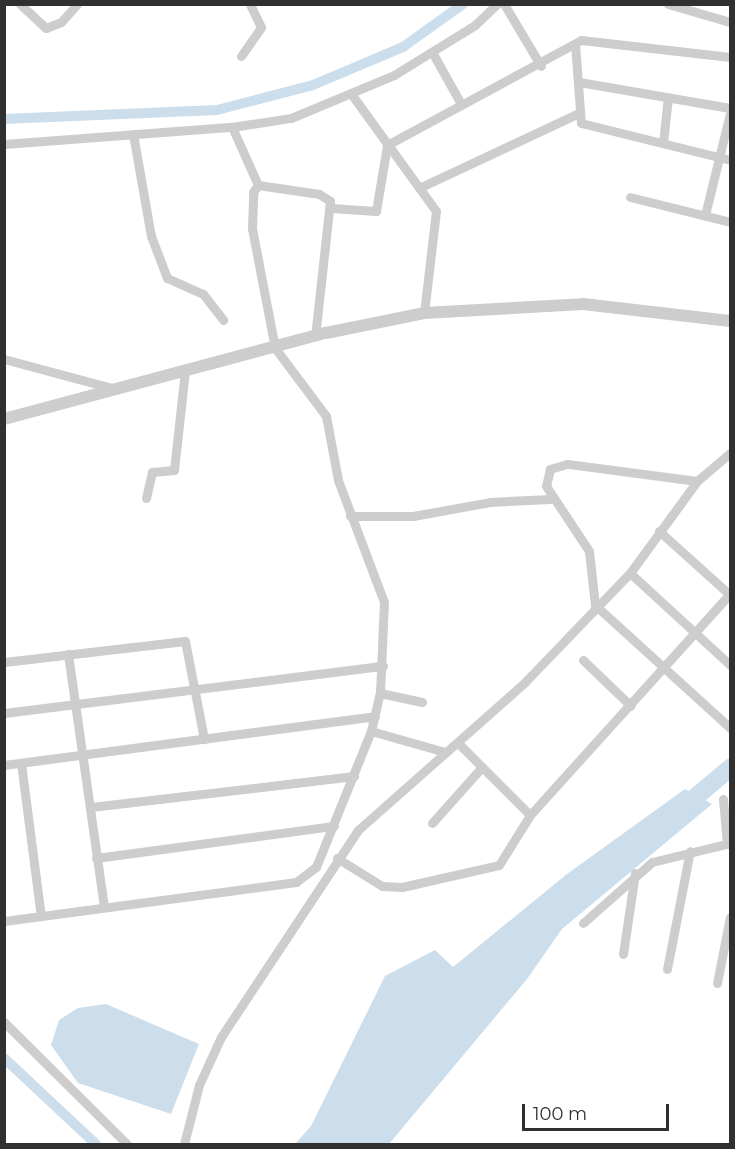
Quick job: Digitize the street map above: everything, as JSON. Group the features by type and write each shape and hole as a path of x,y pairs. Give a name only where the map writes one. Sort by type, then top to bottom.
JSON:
{"street":[{"path":"24,6 46,28 62,22 77,4"},
{"path":"241,56 261,27 250,4"},
{"path":"4,144 232,127 291,118 352,95 432,52 496,4"},
{"path":"504,4 542,66"},
{"path":"668,4 730,22"},
{"path":"387,145 460,102 542,66 574,45 595,38 730,57"},
{"path":"574,45 579,82 579,113 585,125 726,157"},
{"path":"432,52 460,102"},
{"path":"579,82 730,108"},
{"path":"352,95 387,145 421,187 437,222 424,314"},
{"path":"663,143 668,97"},
{"path":"421,187 579,113"},
{"path":"705,215 726,157 730,113"},
{"path":"4,921 296,882 311,874 324,848 371,731 380,693 382,666 380,579 350,516 326,416 275,348 252,229 258,185 232,127"},
{"path":"133,134 151,236 167,278 202,294 223,320"},
{"path":"258,185 319,194 331,208 376,211 387,145"},
{"path":"630,197 730,222"},
{"path":"315,336 331,208"},
{"path":"4,419 315,336 424,314 583,304 730,321"},
{"path":"4,359 116,389"},
{"path":"146,498 152,472 174,470 185,371"},
{"path":"184,1144 199,1084 221,1037 338,856 386,801 458,743 630,573 697,481 730,453"},
{"path":"697,481 557,465 546,478 550,499 589,551 596,605 663,669 730,728"},
{"path":"350,516 413,516 490,502 550,499"},
{"path":"324,848 382,886 402,887 489,870 506,858 530,815 730,594 659,531"},
{"path":"630,573 698,632 730,665"},
{"path":"4,662 185,641 197,689 204,740"},
{"path":"68,654 104,906"},
{"path":"583,660 631,705"},
{"path":"4,713 382,666"},
{"path":"380,693 422,702"},
{"path":"4,765 375,716"},
{"path":"371,731 445,752"},
{"path":"458,743 530,815"},
{"path":"21,763 41,916"},
{"path":"432,823 482,767"},
{"path":"91,807 354,776"},
{"path":"583,923 635,873 661,857 729,843 723,799"},
{"path":"96,858 334,826"},
{"path":"667,969 690,850"},
{"path":"623,954 635,873"},
{"path":"717,983 730,917"},
{"path":"4,1022 128,1144"}],"water":[{"path":"685,789 712,804 562,929 527,979 389,1144 295,1144 311,1126 385,976 435,950 453,967 567,874"},
{"path":"106,1004 199,1044 171,1114 78,1083 51,1045 59,1020 78,1008"}],"waterway":[{"path":"4,119 217,110 313,85 403,47 463,4"},
{"path":"679,811 730,768"},
{"path":"4,1058 96,1144"}]}
